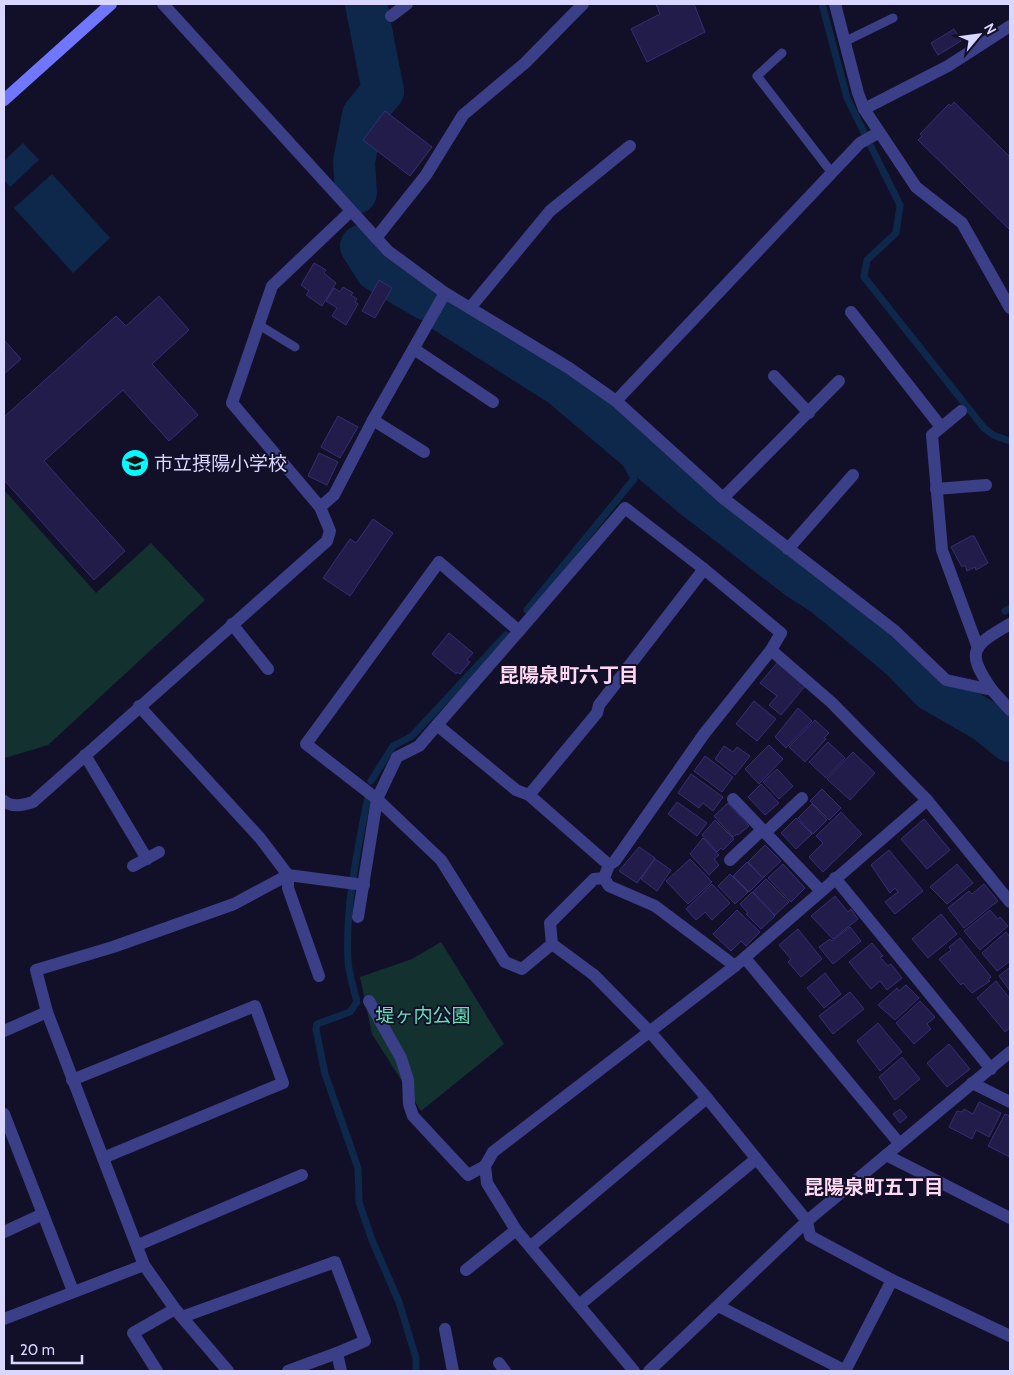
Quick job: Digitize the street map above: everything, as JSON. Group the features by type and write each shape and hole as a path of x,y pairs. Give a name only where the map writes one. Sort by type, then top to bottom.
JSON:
{"street":[{"path":"4,100 110,4"},
{"path":"163,4 388,251 446,293 569,368 616,401 723,498 895,631 946,680 992,690"},
{"path":"391,16 407,4"},
{"path":"376,238 426,175 463,115 525,64 583,4"},
{"path":"835,4 858,93 864,109 878,133 916,187 962,223 1006,290 1010,308"},
{"path":"864,109 948,66 1009,28"},
{"path":"616,401 860,143 878,133"},
{"path":"470,308 550,211 630,146"},
{"path":"4,801 7,804 20,806 33,802 327,541 330,531 320,507 232,403 272,286 351,212"},
{"path":"320,507 334,495 373,420 446,293"},
{"path":"852,312 942,427"},
{"path":"414,349 493,402"},
{"path":"774,376 809,413"},
{"path":"723,498 839,381"},
{"path":"961,411 932,435 942,550 978,648"},
{"path":"373,420 424,452"},
{"path":"788,549 853,475"},
{"path":"936,489 986,485"},
{"path":"358,917 377,799 398,757 419,746 625,508 704,569 781,634 771,650 704,734 615,861 607,871 594,879 550,923 552,944 594,975 650,1032 707,1098 807,1222 810,1236 892,1280 1010,1336"},
{"path":"519,631 439,562 306,744 377,799 441,860 505,962 522,969 552,944"},
{"path":"529,795 597,713 599,704 704,569"},
{"path":"232,624 268,669"},
{"path":"1010,624 986,638 978,648 975,657 977,667 992,690 1010,710"},
{"path":"771,650 831,702 927,800 1010,902"},
{"path":"139,706 260,838 288,874 288,888 319,976"},
{"path":"437,725 516,790 529,795 607,871 609,886 655,906 734,966"},
{"path":"85,755 147,858"},
{"path":"730,860 802,798"},
{"path":"733,799 820,890"},
{"path":"369,1001 401,1058 408,1080 409,1104 414,1116 468,1175 485,1166 493,1152 745,958 820,890 927,800"},
{"path":"133,866 159,852"},
{"path":"228,1371 179,1313 144,1265 138,1245 47,1012 36,970 113,947 234,904 288,874 364,885"},
{"path":"835,878 991,1069"},
{"path":"745,958 899,1143"},
{"path":"72,1080 255,1006 284,1083 103,1158"},
{"path":"4,1031 47,1012"},
{"path":"649,1371 807,1222 1010,1052"},
{"path":"972,1083 1010,1102"},
{"path":"531,1246 707,1098"},
{"path":"4,1114 73,1291"},
{"path":"886,1155 1010,1218"},
{"path":"580,1305 756,1159"},
{"path":"485,1166 487,1183 516,1230 634,1371"},
{"path":"138,1245 302,1175"},
{"path":"4,1232 43,1214"},
{"path":"466,1270 516,1230"},
{"path":"157,1371 133,1332 179,1313 335,1262 365,1341 288,1371"},
{"path":"4,1319 144,1265"},
{"path":"718,1306 845,1371 892,1280"},
{"path":"445,1329 453,1371"},
{"path":"337,1353 341,1371"}],"lane":[{"path":"846,41 893,18"},
{"path":"782,53 757,76 832,173"},
{"path":"259,325 295,347"}],"green space":[{"path":"4,490 96,593 151,543 205,600 48,745 5,758"},
{"name":"堤ヶ内公園","path":"441,942 504,1044 421,1111 372,1034 360,977 412,959"}],"water":[{"path":"23,143 39,160 10,187 4,180 4,161"},
{"path":"52,174 110,238 73,273 14,208"}],"building":[{"path":"656,4 694,4 705,32 647,62 631,29 660,14"},
{"path":"954,29 961,41 938,55 931,43"},
{"path":"954,102 1010,157 1010,230 918,140 922,136 920,134 949,104 951,106"},
{"path":"385,111 432,147 410,176 363,140"},
{"path":"314,263 326,270 324,273 336,283 322,306 306,295 309,291 301,285"},
{"path":"379,280 392,288 375,318 362,311"},
{"path":"343,287 353,293 351,295 357,299 355,302 358,304 346,325 332,316 337,308 326,301 334,288 340,292"},
{"path":"159,296 189,330 152,364 198,415 169,441 123,390 44,461 125,551 94,580 4,480 4,417 116,316 126,326"},
{"path":"4,340 21,359 4,374"},
{"path":"338,416 358,427 340,458 321,447"},
{"path":"319,453 338,462 327,485 308,476"},
{"path":"373,519 393,533 350,596 323,578 350,539 356,543"},
{"path":"974,536 988,563 976,570 975,567 967,571 965,565 962,567 951,547"},
{"path":"449,633 473,653 467,660 470,662 460,674 457,672 456,674 432,654"},
{"path":"778,662 806,685 781,715 769,705 777,696 760,683"},
{"path":"754,701 776,719 757,741 736,724"},
{"path":"798,708 812,721 786,748 775,737"},
{"path":"815,720 829,733 824,738 826,739 805,762 789,747"},
{"path":"828,742 845,758 826,778 809,762"},
{"path":"769,745 783,759 759,784 745,769"},
{"path":"724,746 733,752 737,747 750,756 735,775 715,759"},
{"path":"853,752 875,773 850,800 827,779"},
{"path":"705,756 733,777 722,792 694,771"},
{"path":"777,769 793,786 779,799 763,782"},
{"path":"691,774 723,797 713,811 703,803 699,808 678,793"},
{"path":"761,784 779,803 765,815 748,797"},
{"path":"822,789 841,808 829,820 810,801"},
{"path":"677,802 707,823 697,836 668,814"},
{"path":"728,803 749,826 733,837 714,816"},
{"path":"812,804 827,820 813,834 798,818"},
{"path":"841,812 862,834 823,872 809,857 823,843 816,836"},
{"path":"796,818 812,834 796,849 781,833"},
{"path":"924,819 950,850 927,869 901,839"},
{"path":"715,820 734,839 723,850 721,848 717,852 702,835"},
{"path":"703,838 719,855 714,859 719,865 709,875 690,854"},
{"path":"765,845 781,861 763,878 748,862"},
{"path":"639,847 655,858 637,883 619,871"},
{"path":"889,850 923,891 895,914 885,902 898,892 895,888 890,893 871,865"},
{"path":"655,859 671,870 657,891 641,879"},
{"path":"690,859 712,882 688,904 666,881"},
{"path":"747,862 763,878 749,892 733,876"},
{"path":"783,864 805,888 791,902 768,878"},
{"path":"957,864 973,883 947,904 930,887"},
{"path":"730,874 748,892 735,904 718,886"},
{"path":"766,879 789,902 775,915 753,892"},
{"path":"712,884 730,903 712,920 705,912 696,920 686,909"},
{"path":"984,884 998,901 964,928 948,908 969,891 972,894"},
{"path":"752,892 775,916 761,929 746,914 748,913 740,904"},
{"path":"835,896 848,912 851,909 858,919 833,939 811,916"},
{"path":"737,910 760,932 746,946 741,941 731,951 713,934"},
{"path":"990,910 1008,926 980,950 964,931"},
{"path":"941,914 957,934 928,958 912,939"},
{"path":"850,927 861,941 833,964 819,947 830,939 832,941"},
{"path":"798,929 822,959 801,977 788,962 791,959 779,945"},
{"path":"1006,932 1010,937 1010,961 997,971 982,953"},
{"path":"960,938 991,977 988,980 990,981 972,993 963,983 961,985 939,959 951,950 949,947"},
{"path":"872,943 883,956 880,957 888,966 891,964 902,978 887,990 880,981 871,989 849,962"},
{"path":"1010,967 1010,991 999,976"},
{"path":"825,973 841,994 824,1008 807,988"},
{"path":"996,981 1010,999 1010,1028 1005,1032 977,998"},
{"path":"906,985 919,998 895,1020 878,1005 897,988 899,991"},
{"path":"850,992 864,1009 833,1034 819,1016"},
{"path":"920,1001 935,1017 927,1024 931,1029 914,1044 896,1023"},
{"path":"878,1023 902,1052 880,1071 857,1041"},
{"path":"949,1044 970,1069 947,1087 927,1063"},
{"path":"902,1057 920,1079 895,1100 879,1077"},
{"path":"979,1102 1001,1113 989,1137 976,1130 972,1139 949,1127 957,1111 962,1112 964,1109 973,1114"},
{"path":"900,1109 907,1117 900,1123 893,1114"},
{"path":"1005,1114 1010,1116 1010,1157 988,1146"}],"waterway":[{"path":"356,193 354,162 363,115 383,91 366,4"},
{"path":"822,4 847,98 900,205 896,233 867,260 864,277 984,428 993,435 1010,441"},
{"path":"361,246 376,270 427,300"},
{"path":"443,311 560,385 694,498 796,577 824,595 900,658 931,690 985,721 1010,741"},
{"path":"527,610 634,479 615,441 612,428"},
{"path":"1005,611 1010,608"},
{"path":"371,781 393,746 412,736 506,635"},
{"path":"367,801 359,840 348,921 350,977 357,1002 350,1012 317,1024 316,1029 325,1074 358,1168 359,1202 372,1240 399,1302 416,1358 416,1371"}],"place":[{"name":"市立摂陽小学校","path":"135,463"}],"district":[{"name":"昆陽泉町六丁目","path":"569,675"},
{"name":"昆陽泉町五丁目","path":"874,1187"}]}
